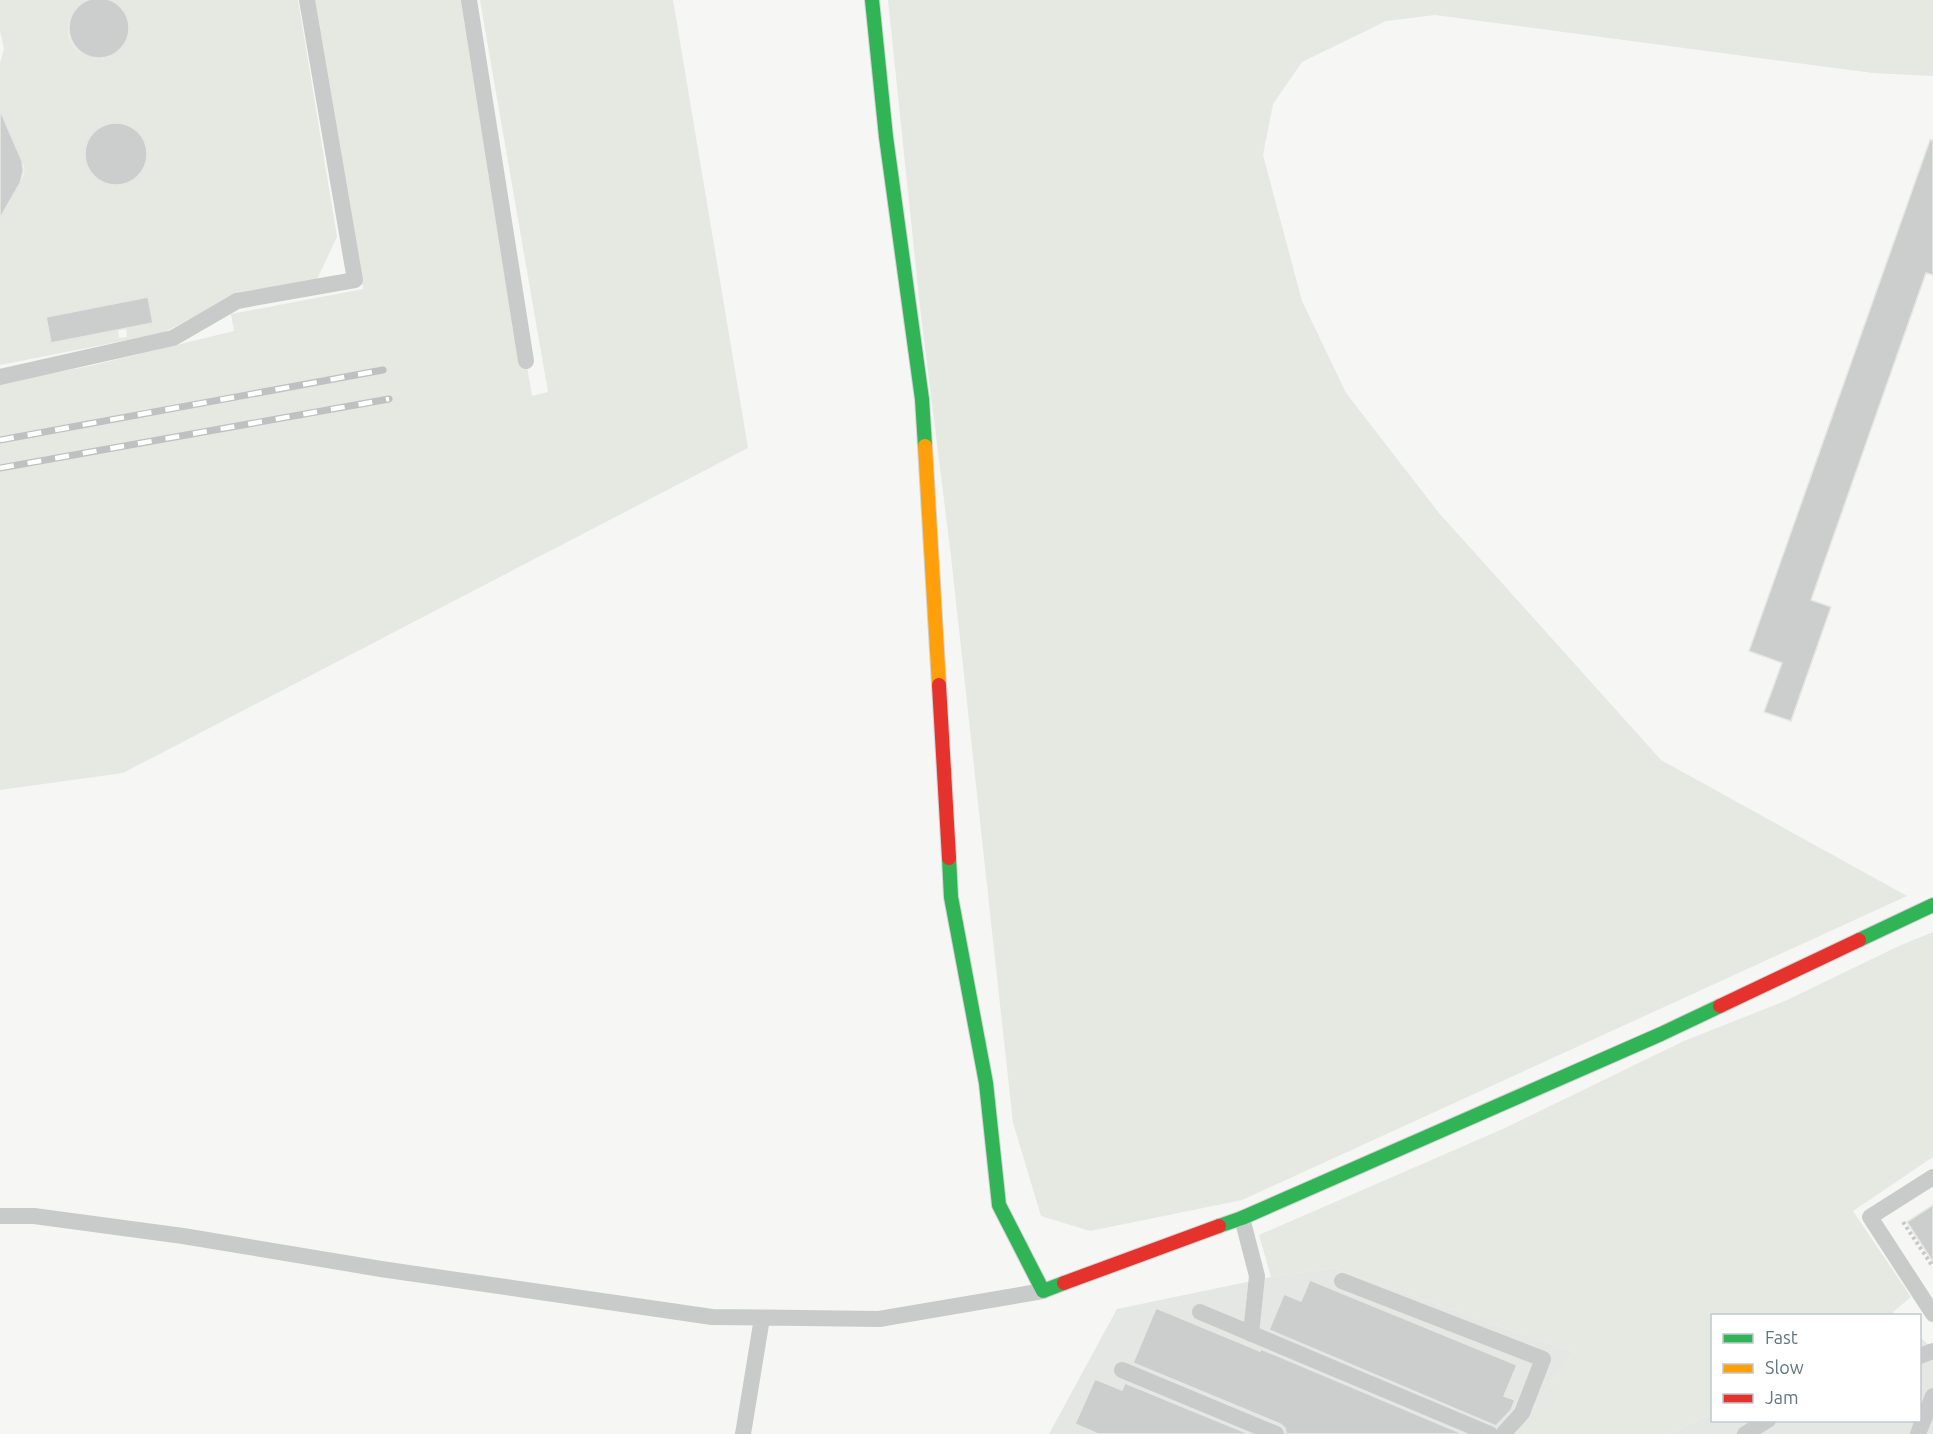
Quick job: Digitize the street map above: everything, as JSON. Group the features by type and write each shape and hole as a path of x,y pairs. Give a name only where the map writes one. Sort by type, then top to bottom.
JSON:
{"street":[{"path":"872,0 886,138 922,399 951,897 986,1083 999,1205 1042,1291 1242,1218 1660,1034 1933,906"}],"lane":[{"path":"0,377 173,338 237,301 355,280 307,0"},
{"path":"469,0 526,361"},
{"path":"1933,1177 1869,1217 1933,1314"},
{"path":"0,1206 34,1216"},
{"path":"0,1216 34,1216 183,1236 381,1269 700,1315 762,1318 879,1318 1042,1291"},
{"path":"1242,1218 1257,1276 1251,1334"},
{"path":"1342,1281 1543,1359 1522,1413 1503,1434"},
{"path":"1200,1312 1491,1434"},
{"path":"742,1434 762,1318"},
{"path":"1122,1370 1276,1434"},
{"path":"1918,1434 1933,1396"},
{"path":"1744,1434 1765,1422"}],"path":[{"path":"1899,1216 1933,1267"}],"shaded area":[{"path":"0,0 86,0 75,8 71,16 68,25 70,40 81,53 94,58 106,58 124,43 128,32 128,20 123,9 111,0 298,0 337,237 317,279 240,292 163,333 0,365 0,200 19,184 24,167 20,158 0,140 0,63 4,49 0,31","holes":["115,123 129,126 139,134 146,155 144,166 138,176 128,182 114,184 98,179 94,175 88,167 86,151 92,135 106,125","148,298 153,323 126,329 127,337 119,338 118,330 52,343 46,318"]},
{"path":"315,0 465,0 532,396 548,392 480,0 673,0 748,448 123,773 0,790 0,383 90,366 234,331 231,314 363,289"},
{"path":"888,0 1933,0 1933,76 1873,73 1435,15 1386,21 1302,62 1273,104 1263,155 1302,301 1346,393 1439,513 1661,760 1907,896 1242,1200 1090,1231 1041,1216 1013,1123 951,556 920,307"},
{"path":"1933,932 1933,1157 1853,1211 1911,1297 1893,1312 1895,1314 1711,1314 1711,1413 1669,1434 1513,1434 1573,1352 1333,1268 1271,1277 1259,1235 1505,1128 1684,1041 1785,1001"},
{"path":"1333,1268 1573,1352 1513,1434 1049,1434 1117,1309 1271,1277"},
{"path":"1921,1338 1933,1349 1933,1434 1669,1434 1711,1413 1711,1422 1921,1422"}],"building":[{"path":"90,-1 111,0 121,6 129,22 129,34 121,50 105,58 93,58 77,50 69,34 69,22 77,6"},
{"path":"0,110 22,161 23,172 20,183 0,218"},
{"path":"116,123 138,132 147,154 138,176 116,185 94,176 85,154 94,132"},
{"path":"1930,140 1933,140 1933,275 1926,273 1811,600 1831,607 1791,721 1764,712 1782,663 1749,651"},
{"path":"148,297 153,323 51,343 46,317"},
{"path":"1933,1205 1933,1262 1907,1222"},
{"path":"1310,1280 1517,1365 1504,1396 1515,1400 1511,1410 1496,1426 1269,1330 1284,1294 1301,1301"},
{"path":"1156,1308 1260,1351 1261,1349 1463,1434 1286,1434 1285,1428 1280,1424 1133,1363"},
{"path":"1095,1379 1122,1390 1125,1383 1249,1434 1098,1434 1075,1424"}],"railway":[{"path":"0,440 383,370"},
{"path":"0,468 389,399"}],"traffic: fast":[{"path":"872,0 886,137 922,399 925,446"},
{"path":"949,858 951,897 986,1083 999,1205 1043,1291 1064,1283"},
{"path":"1859,940 1933,905"},
{"path":"1219,1226 1242,1218 1720,1006"}],"traffic: slow":[{"path":"925,446 939,685"}],"traffic: jam":[{"path":"939,685 949,858"},
{"path":"1720,1006 1859,940"},
{"path":"1064,1283 1219,1226"}]}
